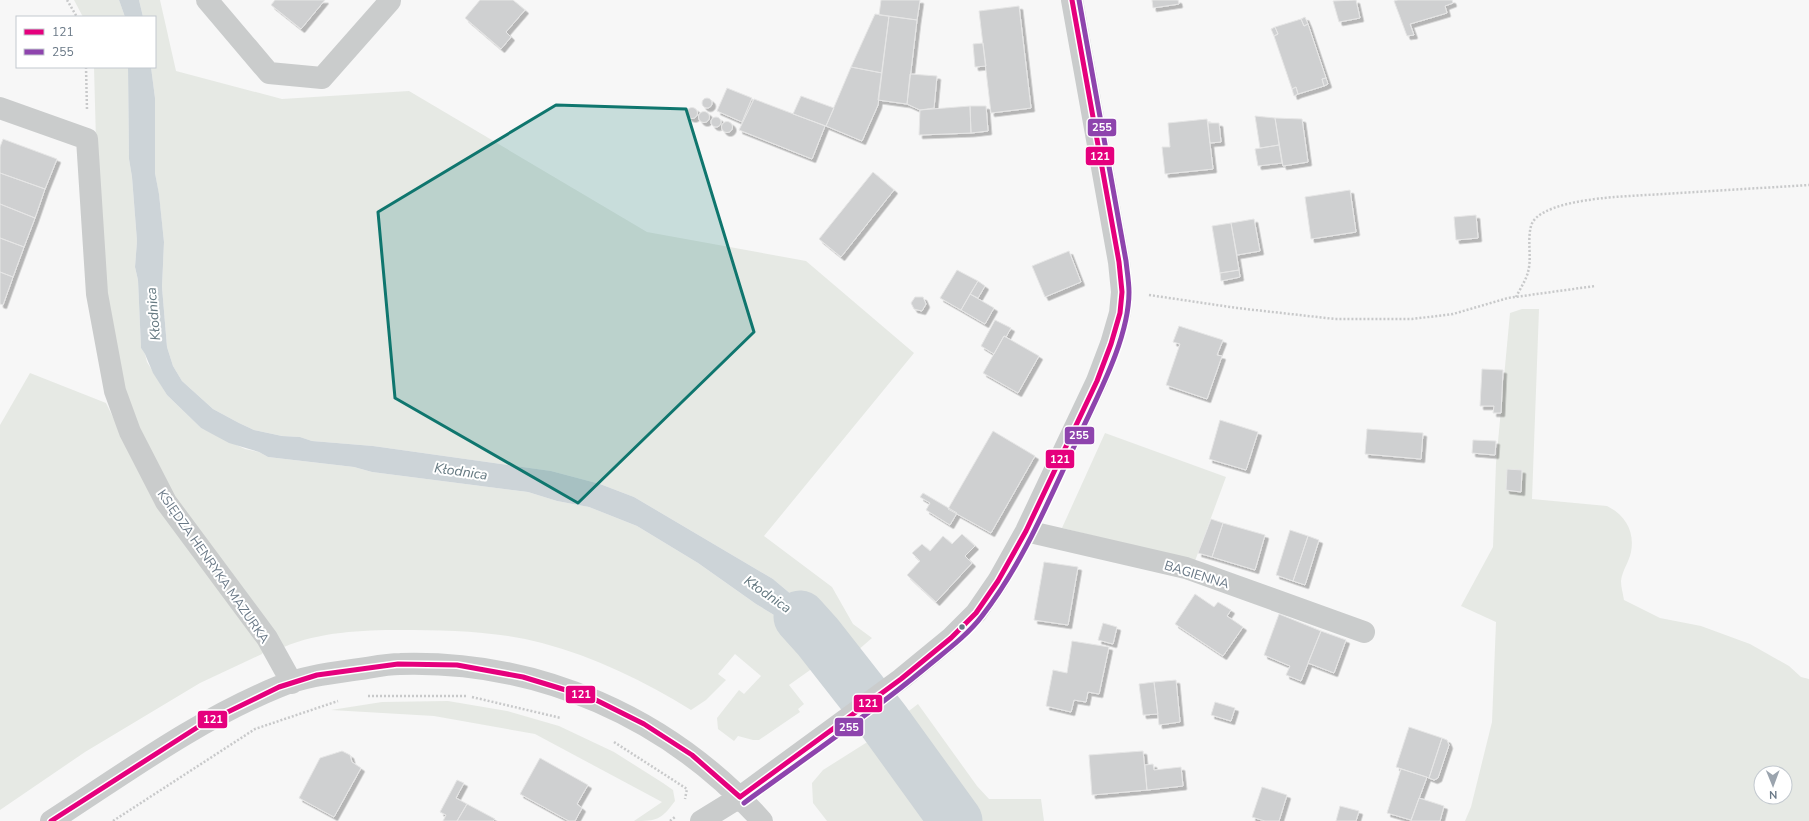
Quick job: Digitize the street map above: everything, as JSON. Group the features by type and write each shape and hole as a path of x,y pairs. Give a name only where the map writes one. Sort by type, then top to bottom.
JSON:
{"street":[{"path":"207,0 268,73 322,78 390,0"},
{"path":"701,821 740,796 901,679 951,638 976,613 998,581 1026,532 1097,381 1111,344 1120,313 1122,292 1119,262 1072,0"},
{"path":"0,108 87,139"},
{"name":"KSIĘDZA HENRYKA MAZURKA","path":"87,139 96,294 115,391 127,425 166,502 267,638 292,683"},
{"name":"BAGIENNA","path":"1026,532 1186,568 1364,632"},
{"path":"51,821 201,725 279,687 316,675 398,664 457,665 523,677 592,698 644,724 692,756 740,796 762,821"}],"path":[{"path":"67,0 76,16"},
{"path":"86,68 87,139"},
{"path":"1515,297 1528,272 1531,226 1536,216 1556,208 1588,200 1614,197 1809,185"},
{"path":"1122,292 1237,308 1335,319 1419,318 1453,314 1515,297 1595,286"},
{"path":"367,696 470,696 566,719"},
{"path":"112,821 255,729 344,699"},
{"path":"608,738 687,789 684,804"},
{"path":"670,821 676,817"}],"highlighted area":[{"path":"556,105 686,109 754,332 578,503 395,398 378,212"}],"shaded area":[{"path":"74,0 119,0 125,16 82,16"},
{"path":"139,0 160,0 176,71 282,99 409,91 647,232 806,261 914,353 764,536 832,587 853,624 872,638 850,657 805,606 773,579 634,497 600,484 551,471 373,446 312,441 300,437 282,436 254,430 213,409 182,381 173,366 167,347 162,287 164,242 155,173 155,98 151,68 156,68 156,16 143,16"},
{"path":"94,68 128,68 129,159 132,177 137,241 135,267 138,280 141,348 145,354 147,362 167,395 201,428 245,449 259,452 268,457 354,467 372,472 528,492 557,501 589,507 637,526 698,563 756,604 779,618 812,646 839,679 836,681 820,663 789,685 804,704 798,709 800,712 759,740 738,736 734,741 718,729 717,718 739,690 744,694 761,676 735,654 718,674 726,680 706,700 691,710 655,689 619,671 581,655 542,643 507,636 453,631 371,631 326,635 297,642 284,647 173,499 137,429 109,337 97,179"},
{"path":"1522,309 1539,309 1532,499 1607,506 1624,519 1630,531 1632,544 1631,552 1621,581 1624,600 1660,618 1701,626 1750,644 1789,666 1801,677 1809,679 1809,821 1465,821 1471,807 1492,722 1496,622 1461,606 1493,547 1496,463 1510,313"},
{"path":"30,373 106,403 137,466 265,649 262,654 200,683 85,752 0,810 0,425"},
{"path":"1105,433 1226,477 1195,561 1062,528"},
{"path":"448,701 507,711 559,726 614,752 663,783 673,790 675,801 662,816 658,818 648,821 634,821 662,802 535,734 434,716 331,710 382,702"},
{"path":"918,704 977,786 989,799 1041,799 1044,821 827,821 813,803 812,783 823,770 880,734 935,807 950,793 940,786 893,723"}],"water":[{"path":"119,0 139,0 143,16 125,16"},
{"path":"128,68 151,68 155,98 155,173 159,194 164,242 162,287 167,347 173,366 182,381 213,409 254,430 282,436 300,437 312,441 373,446 551,471 600,484 634,497 773,579 805,606 857,666 839,679 812,646 779,618 756,604 698,563 637,526 589,507 557,501 528,492 372,472 354,467 268,457 259,452 229,443 201,428 167,395 153,373 141,348 138,280 135,267 137,241 132,177 129,159"}],"building":[{"path":"275,0 325,0 301,29 271,5"},
{"path":"480,0 513,0 525,10 506,32 511,37 501,49 465,18"},
{"path":"881,0 920,0 917,20 879,15"},
{"path":"1152,0 1178,0 1179,4 1153,8"},
{"path":"1356,0 1360,18 1339,22 1333,1"},
{"path":"1452,0 1453,3 1445,6 1447,13 1410,24 1414,35 1407,36 1394,1"},
{"path":"1019,6 1031,108 991,113 979,11"},
{"path":"875,14 889,16 882,73 851,67"},
{"path":"889,16 917,20 907,104 878,100"},
{"path":"1305,17 1308,24 1304,26 1301,19"},
{"path":"1301,19 1304,26 1308,24 1326,78 1322,79 1324,86 1298,94 1296,87 1292,89 1274,36 1278,34 1275,27"},
{"path":"1275,27 1278,34 1274,36 1271,29"},
{"path":"983,43 986,66 975,67 973,44"},
{"path":"851,67 882,73 878,105 862,141 826,126"},
{"path":"910,74 937,76 934,108 920,110 907,104"},
{"path":"1326,78 1328,84 1324,86 1322,79"},
{"path":"1296,87 1298,94 1294,96 1292,89"},
{"path":"727,88 752,98 742,122 717,111"},
{"path":"801,96 834,108 826,126 793,114"},
{"path":"705,98 709,98 711,99 711,107 705,108 702,105 702,101"},
{"path":"754,99 825,126 812,159 739,130"},
{"path":"970,106 986,106 988,131 971,133"},
{"path":"970,106 971,133 919,135 920,110"},
{"path":"690,108 694,108 696,109 696,117 690,118 687,115 687,111"},
{"path":"702,112 706,112 708,113 708,121 702,122 699,119 699,115"},
{"path":"1255,116 1275,118 1279,145 1260,148"},
{"path":"714,117 718,117 720,118 720,126 714,127 711,124 711,120"},
{"path":"1275,118 1302,119 1308,162 1283,166"},
{"path":"1207,119 1213,169 1165,174 1162,147 1170,147 1168,123"},
{"path":"725,122 729,122 731,123 731,131 725,132 722,129 722,125"},
{"path":"1208,123 1219,123 1221,142 1210,143"},
{"path":"3,139 57,159 45,189 0,173 0,147"},
{"path":"1279,145 1282,163 1258,166 1255,149"},
{"path":"873,172 894,190 841,257 819,239"},
{"path":"0,173 45,189 35,218 0,204"},
{"path":"1350,190 1356,232 1311,239 1305,197"},
{"path":"0,204 35,218 24,247 0,238"},
{"path":"1476,215 1478,238 1456,240 1454,217"},
{"path":"1254,219 1260,251 1237,255 1231,223"},
{"path":"1231,223 1239,270 1220,273 1212,226"},
{"path":"0,238 24,247 13,277 0,272"},
{"path":"1069,251 1081,282 1045,297 1032,266"},
{"path":"957,270 978,281 961,310 940,298"},
{"path":"1239,270 1240,277 1221,281 1220,273"},
{"path":"0,272 13,277 3,305 0,304"},
{"path":"978,281 985,286 978,298 970,294"},
{"path":"970,294 994,308 985,324 961,310"},
{"path":"915,297 923,297 926,304 922,311 914,309 911,303"},
{"path":"995,320 1011,328 1006,337 1004,336 994,354 981,346"},
{"path":"1179,326 1223,340 1217,355 1222,356 1207,399 1166,385 1180,344 1173,342"},
{"path":"1004,336 1039,356 1018,393 983,373"},
{"path":"1482,369 1503,370 1501,413 1493,413 1494,406 1480,406"},
{"path":"1220,420 1258,432 1246,470 1209,459"},
{"path":"1367,429 1423,433 1421,459 1365,454"},
{"path":"993,431 1035,456 991,533 948,509"},
{"path":"1473,440 1496,441 1495,455 1472,453"},
{"path":"1507,469 1522,470 1521,492 1506,490"},
{"path":"923,493 957,513 950,525 926,510 930,503 920,497"},
{"path":"1211,519 1223,523 1212,557 1198,553"},
{"path":"1223,523 1265,535 1255,570 1212,557"},
{"path":"1290,530 1308,536 1293,581 1276,575"},
{"path":"962,534 975,546 965,556 972,563 936,602 907,575 920,561 912,553 922,544 930,551 943,536 952,544"},
{"path":"1308,536 1319,540 1305,585 1293,581"},
{"path":"1044,562 1078,567 1068,625 1034,620"},
{"path":"1195,594 1214,607 1218,602 1231,610 1227,616 1243,627 1223,656 1175,624"},
{"path":"1279,614 1321,631 1301,681 1286,675 1290,666 1264,655"},
{"path":"1103,623 1117,627 1113,644 1098,640"},
{"path":"1321,631 1346,640 1334,673 1308,663"},
{"path":"1072,641 1109,647 1099,694 1088,692 1086,702 1074,700 1071,712 1046,706 1053,670 1067,673"},
{"path":"1176,680 1180,722 1159,725 1154,682"},
{"path":"1154,682 1158,714 1143,715 1139,684"},
{"path":"1215,702 1235,708 1231,721 1211,715"},
{"path":"1409,727 1442,738 1429,778 1396,767"},
{"path":"1442,738 1447,740 1449,745 1438,778 1434,780 1429,778"},
{"path":"342,751 350,755 352,762 361,768 334,817 299,798 320,758"},
{"path":"1143,751 1147,790 1092,795 1089,755"},
{"path":"540,758 588,785 577,804 582,808 575,821 569,821 520,794"},
{"path":"1153,764 1154,770 1181,767 1183,786 1147,790 1145,765"},
{"path":"1401,769 1427,777 1411,820 1387,813"},
{"path":"457,780 464,783 456,798 467,804 457,821 443,821 446,815 440,812"},
{"path":"1262,787 1287,795 1279,821 1265,821 1252,817"},
{"path":"1419,798 1444,806 1440,821 1411,821"},
{"path":"467,804 495,819 493,821 457,821"},
{"path":"1340,806 1359,811 1356,821 1336,821"}],"waterway":[{"name":"Kłodnica","path":"800,617 818,637 883,720 956,821"}],"transit line":[{"name":"121","path":"740,797 901,679 951,638 976,613 998,581 1026,531 1097,381 1111,344 1120,313 1122,292 1119,262 1072,0"},
{"name":"255","path":"744,803 835,738 901,687 976,624 1011,574 1024,551 1047,506 1111,366 1124,328 1128,310 1129,284 1079,0"},
{"name":"121","path":"51,821 201,725 279,687 317,675 398,664 457,665 523,677 592,698 644,724 692,755 740,797"}]}
